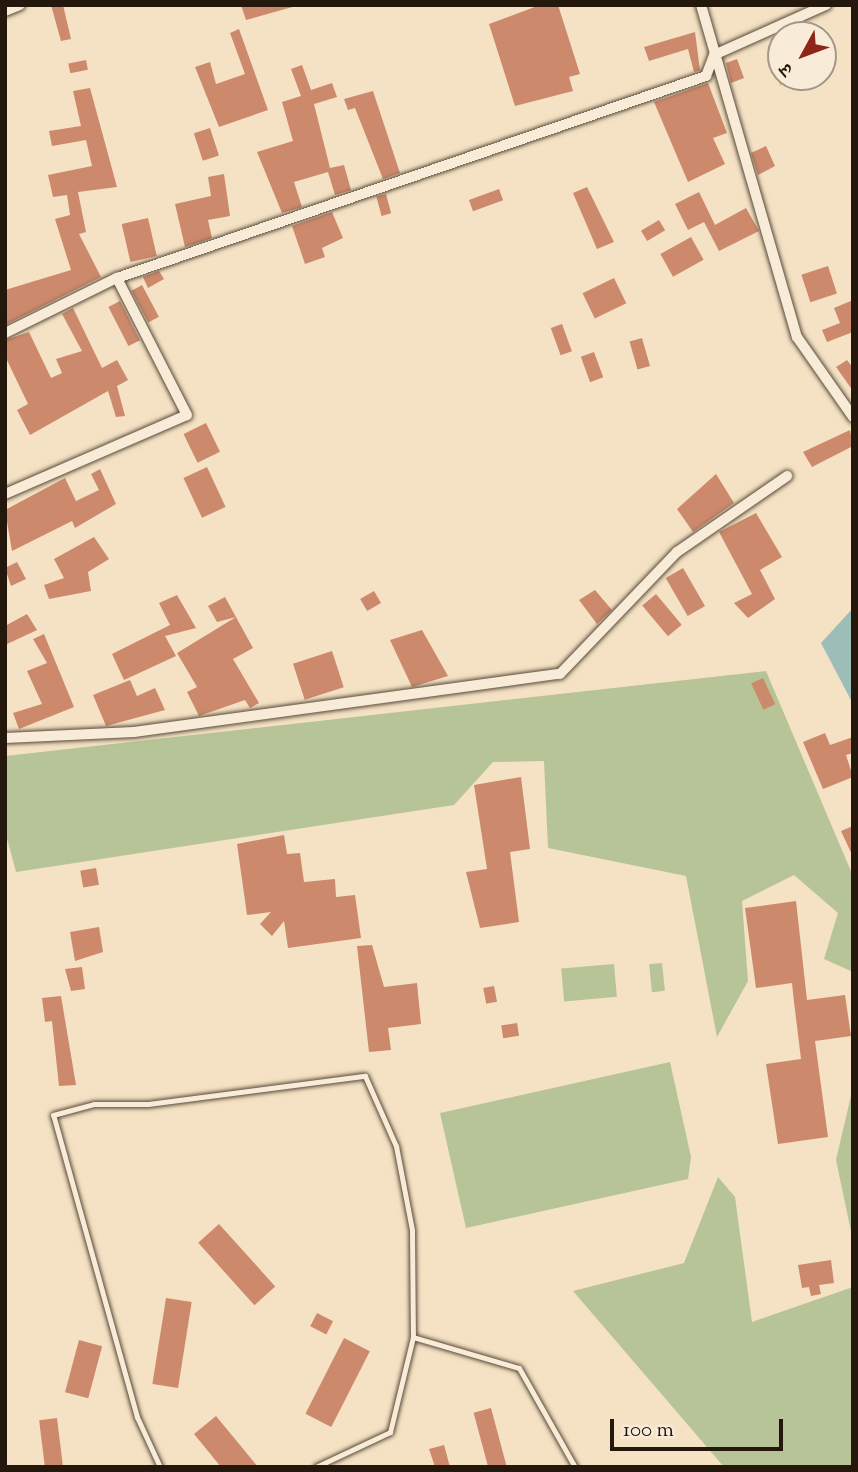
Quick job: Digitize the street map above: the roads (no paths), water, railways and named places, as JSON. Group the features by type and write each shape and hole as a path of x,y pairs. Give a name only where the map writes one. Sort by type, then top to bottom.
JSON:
{"street":[{"path":"5,11 20,5"},
{"path":"701,5 797,337 853,417"},
{"path":"5,333 117,278 706,76 714,55 825,5"},
{"path":"5,494 187,415 117,278"},
{"path":"5,738 134,732 560,674 677,552 787,476"}],"lane":[{"path":"160,1467 137,1417 53,1115 94,1104 148,1104 365,1076 396,1146 412,1230 413,1337 390,1432 316,1467"},
{"path":"413,1337 519,1368 575,1467"}],"water":[{"path":"853,608 853,704 821,643"}]}
